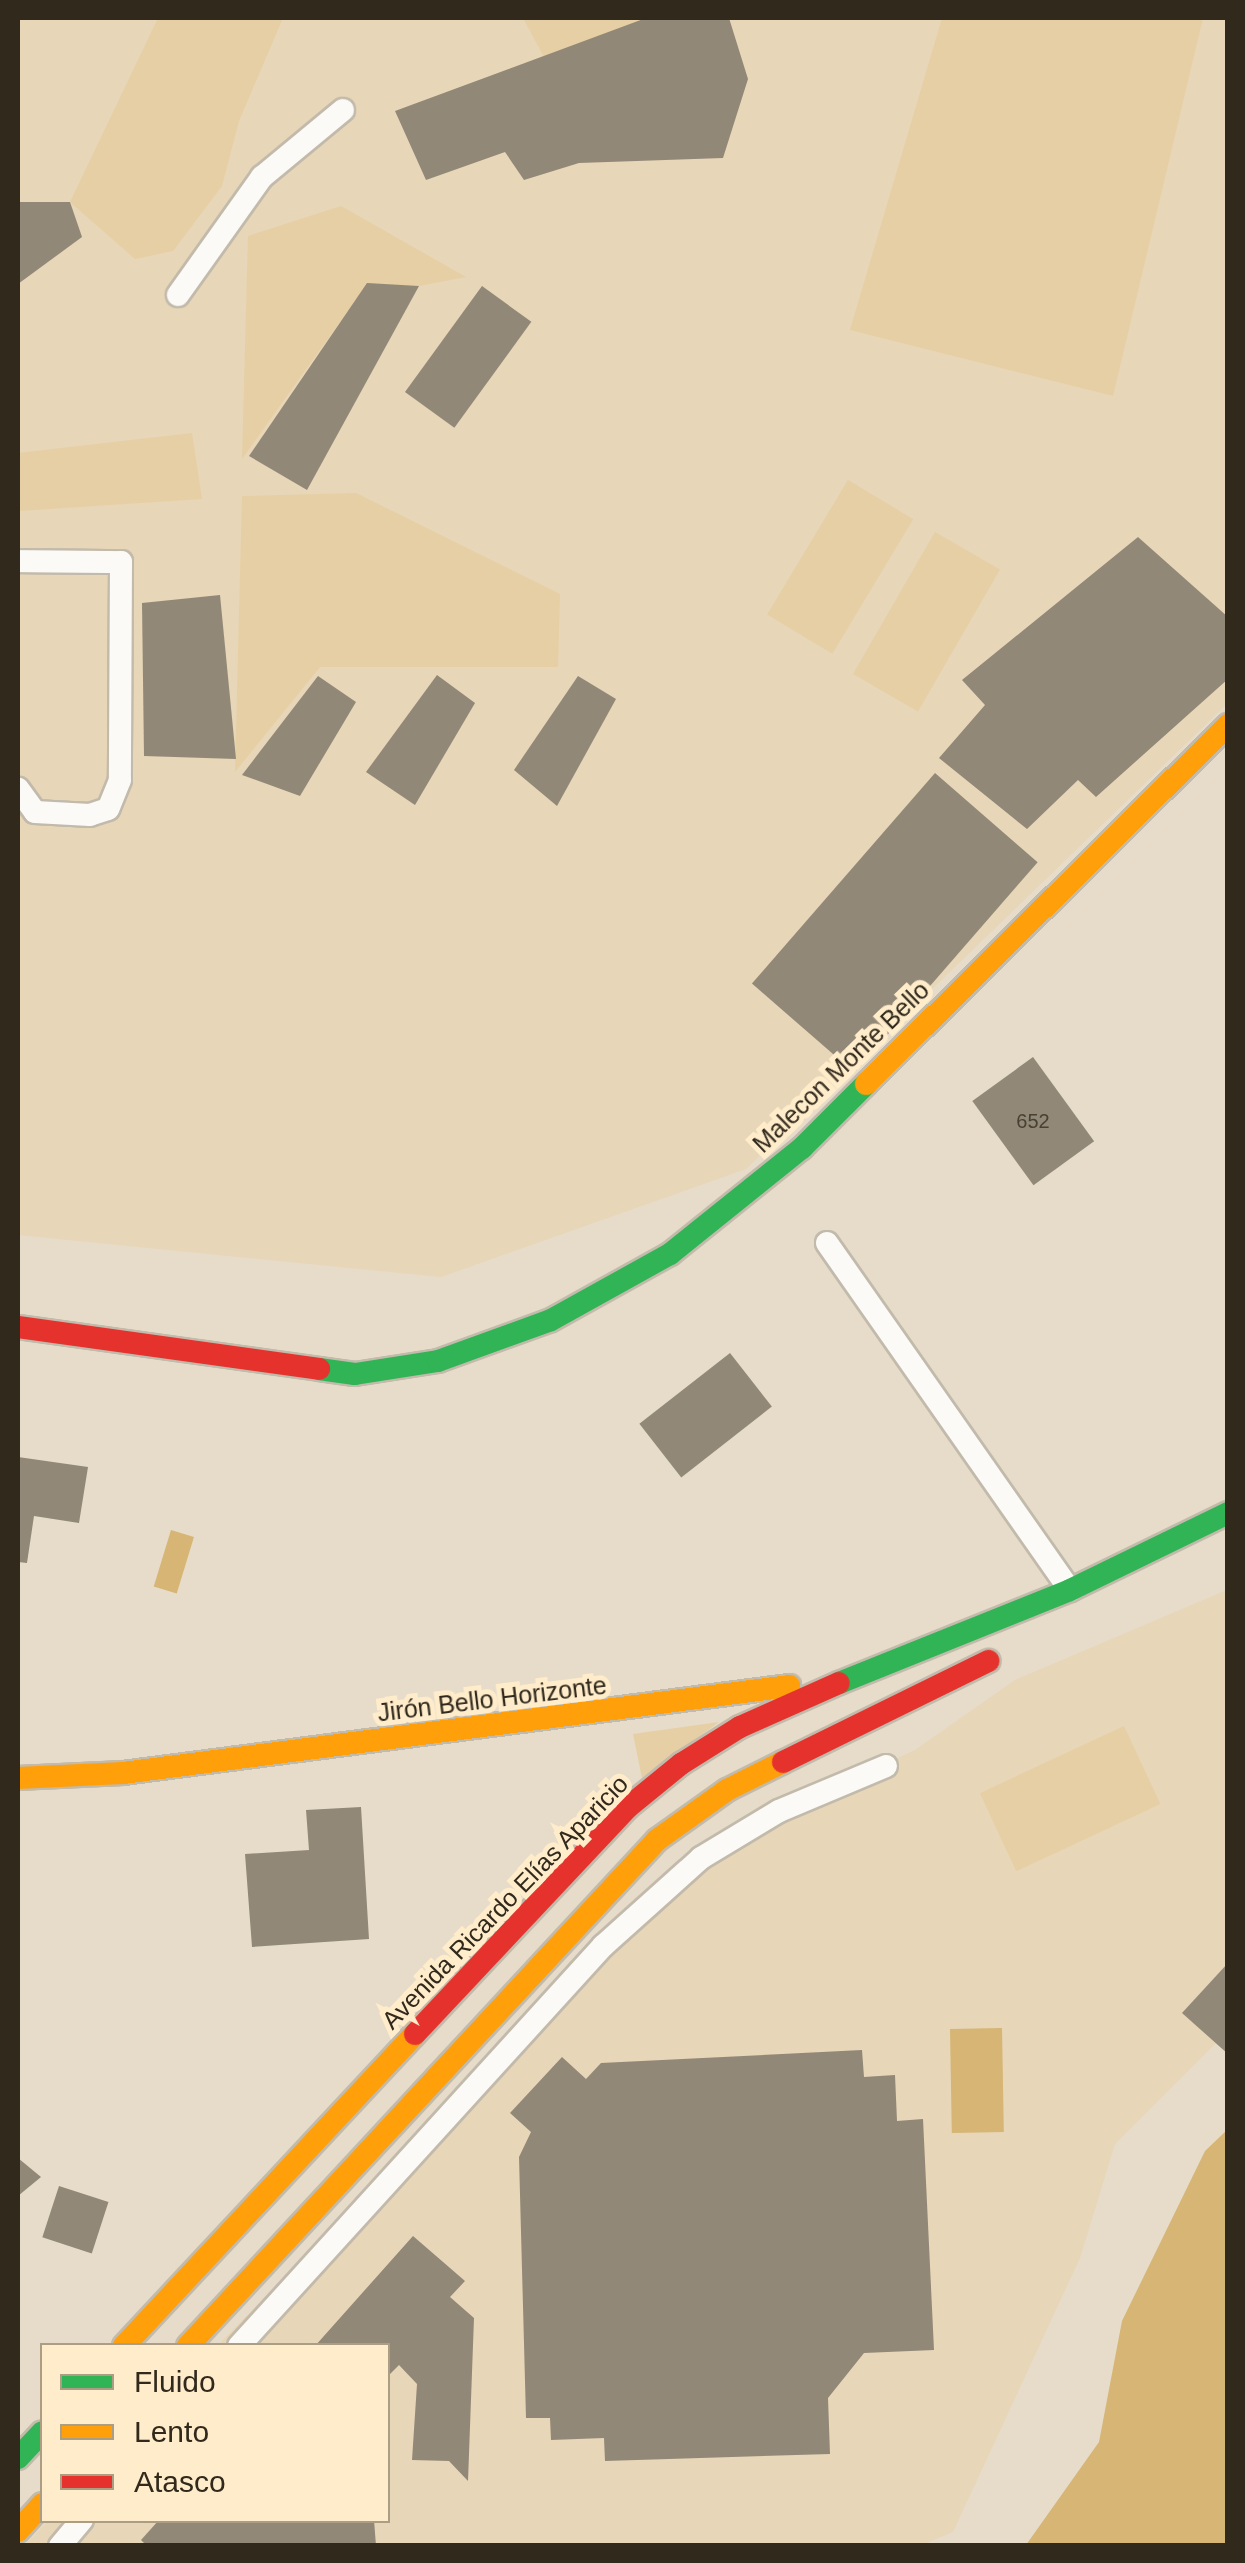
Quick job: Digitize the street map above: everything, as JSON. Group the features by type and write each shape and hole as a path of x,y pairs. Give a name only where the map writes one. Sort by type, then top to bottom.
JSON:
{"street":[{"name":"Malecon Monte Bello","path":"18,1327 355,1374 438,1362 551,1320 670,1254 802,1148 1228,726"},
{"name":"Avenida Ricardo Elías Aparicio","path":"127,2343 627,1808 681,1764 740,1727 802,1697 868,1674 1070,1590 1228,1513"},
{"path":"191,2343 629,1867 682,1822 726,1790 1007,1652"},
{"name":"Jirón Bello Horizonte","path":"18,1778 124,1773 598,1714 868,1674 973,1668"},
{"path":"598,1714 617,1738"},
{"path":"627,1808 628,1772"},
{"path":"18,2458 40,2434"},
{"path":"18,2531 40,2506"}],"lane":[{"path":"178,295 262,176 343,110"},
{"path":"18,561 121,562 120,780 108,809 90,815 35,812 18,789"},
{"path":"827,1242 1070,1590"},
{"path":"242,2343 603,1946 701,1858 779,1811 886,1766"},
{"path":"682,1822 701,1858"},
{"path":"60,2546 79,2523"}],"shaded area":[{"path":"18,18 1227,18 1227,704 746,1169 441,1277 18,1235"},
{"path":"158,18 283,18 239,121 222,186 173,251 135,259 70,202"},
{"path":"523,18 646,18 545,59"},
{"path":"942,18 1203,18 1113,396 850,330"},
{"path":"341,206 466,277 419,286 367,284 242,459 248,236"},
{"path":"192,433 202,499 18,511 18,453"},
{"path":"848,480 913,519 832,654 767,615"},
{"path":"356,493 560,594 558,667 320,667 235,772 242,496"},
{"path":"935,532 1000,570 918,712 853,674"},
{"path":"171,1530 194,1537 177,1593 154,1586"},
{"path":"1227,1590 1227,2032 1115,2144 1080,2258 953,2532 919,2546 24,2546 46,2523 390,2523 390,2343 220,2343 624,1928 814,1797 915,1750 1015,1680"},
{"path":"719,1722 642,1778 633,1734"},
{"path":"1124,1726 1160,1804 1016,1871 980,1793"},
{"path":"1002,2028 1004,2132 952,2133 950,2029"},
{"path":"1227,2130 1227,2545 1026,2545 1099,2442 1122,2321 1205,2151"}],"building":[{"path":"646,18 729,18 748,79 723,158 579,163 524,180 505,152 426,180 395,111"},
{"path":"18,202 70,202 82,237 18,284"},
{"path":"367,283 419,286 307,490 249,456"},
{"path":"482,286 531,322 454,428 405,392"},
{"path":"1138,537 1228,617 1228,679 1096,797 1078,780 1027,829 939,758 985,705 962,680"},
{"path":"220,595 236,759 144,756 142,603"},
{"path":"437,675 475,703 415,805 366,772"},
{"path":"318,676 356,702 300,796 242,775"},
{"path":"578,676 616,699 557,806 514,770"},
{"path":"935,773 1038,862 855,1073 752,984"},
{"path":"1033,1057 1094,1141 1033,1185 972,1101"},
{"path":"730,1353 772,1407 681,1477 639,1424"},
{"path":"18,1457 88,1467 79,1523 34,1516 27,1563 18,1562"},
{"path":"361,1807 369,1939 252,1947 245,1854 309,1850 306,1810"},
{"path":"1228,1963 1228,2054 1182,2013"},
{"path":"862,2050 864,2077 895,2075 897,2121 923,2119 934,2350 864,2353 828,2398 830,2454 605,2461 604,2438 551,2440 550,2418 526,2418 519,2157 531,2132 510,2113 562,2057 586,2079 601,2063"},
{"path":"18,2158 41,2177 18,2196"},
{"path":"59,2186 108,2202 92,2253 42,2237"},
{"path":"413,2236 465,2281 450,2297 474,2318 468,2481 449,2461 412,2460 417,2384 399,2365 390,2374 390,2343 318,2343"},
{"path":"156,2523 374,2523 376,2546 147,2546 141,2540"}],"traffic: fast":[{"path":"319,1369 355,1374 438,1361 551,1320 670,1254 802,1148 866,1084"},
{"path":"839,1683 1070,1590 1228,1513"},
{"path":"18,2458 40,2434"}],"traffic: slow":[{"path":"866,1084 1228,725"},
{"path":"18,1778 123,1773 789,1686"},
{"path":"191,2343 657,1840 727,1790 783,1762"},
{"path":"127,2343 415,2034"},
{"path":"18,2531 40,2506"}],"traffic: jam":[{"path":"18,1327 319,1369"},
{"path":"783,1762 988,1661"},
{"path":"415,2034 627,1808 681,1764 740,1727 839,1683"}]}
